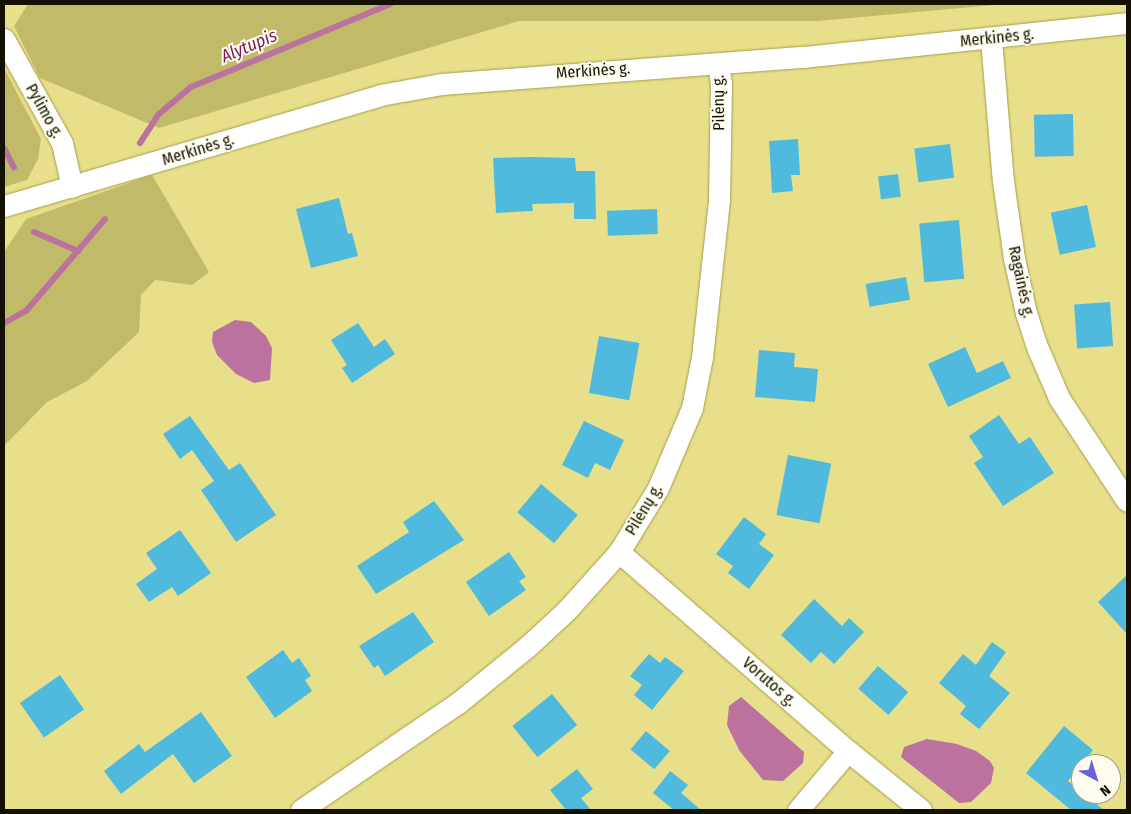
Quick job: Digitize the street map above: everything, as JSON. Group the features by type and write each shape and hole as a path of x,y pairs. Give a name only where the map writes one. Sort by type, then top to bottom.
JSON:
{"street":[{"name":"Merkinės g.","path":"4,206 380,95 442,84 991,39 1127,23"},
{"name":"Pylimo g.","path":"4,39 62,143 72,187"},
{"name":"Ragainės g.","path":"991,39 1004,181 1014,258 1026,313 1038,349 1059,398 1127,501"},
{"name":"Pilėnų g.","path":"300,810 493,676 566,611 619,552 665,474 694,399 712,282 719,200 721,84 718,62"},
{"name":"Vorutos g.","path":"619,552 848,751 921,810"},
{"path":"798,810 848,751"}],"shaded area":[{"path":"28,4 1005,4 818,21 519,21 159,128 40,78 14,26"},
{"path":"4,68 41,139 38,159 27,180 4,187"},
{"path":"152,175 209,272 192,285 155,280 141,295 139,332 87,381 47,402 4,446 4,252 26,219"},
{"path":"235,320 251,322 266,336 272,348 270,380 254,383 236,374 217,355 212,342 213,332"},
{"path":"741,697 804,752 803,763 783,781 763,780 739,750 727,725 729,706"},
{"path":"927,739 957,744 976,751 990,761 994,768 991,783 971,802 959,803 901,757 904,747"}],"building":[{"path":"1073,114 1074,156 1035,157 1034,115"},
{"path":"798,139 800,175 791,175 793,191 772,193 769,141"},
{"path":"950,144 954,178 918,182 914,148"},
{"path":"493,158 575,158 576,171 595,171 596,219 574,219 574,203 532,204 533,211 496,213"},
{"path":"898,174 901,197 881,199 878,176"},
{"path":"339,198 348,234 352,233 358,256 311,268 296,209"},
{"path":"1087,205 1096,247 1060,255 1051,213"},
{"path":"657,209 658,234 608,236 607,211"},
{"path":"959,220 964,279 924,282 919,223"},
{"path":"906,277 910,300 870,307 866,284"},
{"path":"1110,302 1113,346 1077,348 1074,305"},
{"path":"358,323 374,347 385,339 395,354 352,383 342,368 347,365 331,340"},
{"path":"599,336 639,343 629,400 589,393"},
{"path":"965,347 977,373 1003,361 1011,378 948,407 928,364"},
{"path":"759,350 795,353 794,367 818,369 815,402 755,397"},
{"path":"999,415 1019,444 1030,437 1054,473 1003,506 974,463 983,457 969,436"},
{"path":"190,416 229,470 240,463 276,515 236,542 201,490 214,481 192,450 180,459 163,434"},
{"path":"584,421 624,440 610,470 595,463 588,478 562,465"},
{"path":"788,455 831,463 820,523 776,515"},
{"path":"541,484 578,515 554,543 517,512"},
{"path":"434,501 464,540 376,594 357,566 409,532 403,522"},
{"path":"744,517 766,534 759,544 774,555 749,589 728,573 733,566 716,554"},
{"path":"180,530 211,573 178,596 172,587 149,602 136,584 157,569 146,553"},
{"path":"509,552 526,577 519,581 526,590 489,616 466,582"},
{"path":"1127,575 1127,634 1098,602"},
{"path":"814,599 842,626 849,618 864,632 834,664 821,652 811,663 781,635"},
{"path":"413,612 434,642 385,676 378,665 374,668 359,646"},
{"path":"992,642 1006,652 989,676 1010,693 979,729 960,714 966,706 939,683 963,654 976,665"},
{"path":"283,650 292,663 299,658 311,676 305,680 312,691 275,718 246,677"},
{"path":"649,654 660,663 665,657 684,671 652,710 634,695 642,685 630,676"},
{"path":"878,666 908,692 889,715 858,689"},
{"path":"60,675 84,709 44,738 20,703"},
{"path":"552,694 577,725 538,757 512,726"},
{"path":"201,712 232,756 194,783 173,754 121,794 104,771 139,744 145,752"},
{"path":"1064,726 1093,750 1090,754 1071,754 1071,777 1068,781 1071,783 1071,804 1097,804 1104,810 1071,810 1026,773"},
{"path":"646,731 670,751 654,769 631,749"},
{"path":"577,769 593,789 581,798 591,810 566,810 550,790"},
{"path":"670,771 688,785 681,793 701,810 674,810 653,793"}],"waterway":[{"name":"Alytupis","path":"140,143 159,114 191,87 390,4"},
{"path":"4,148 14,168"},
{"name":"Alytupis","path":"4,323 26,311 105,219"},
{"path":"34,232 78,251"}]}
